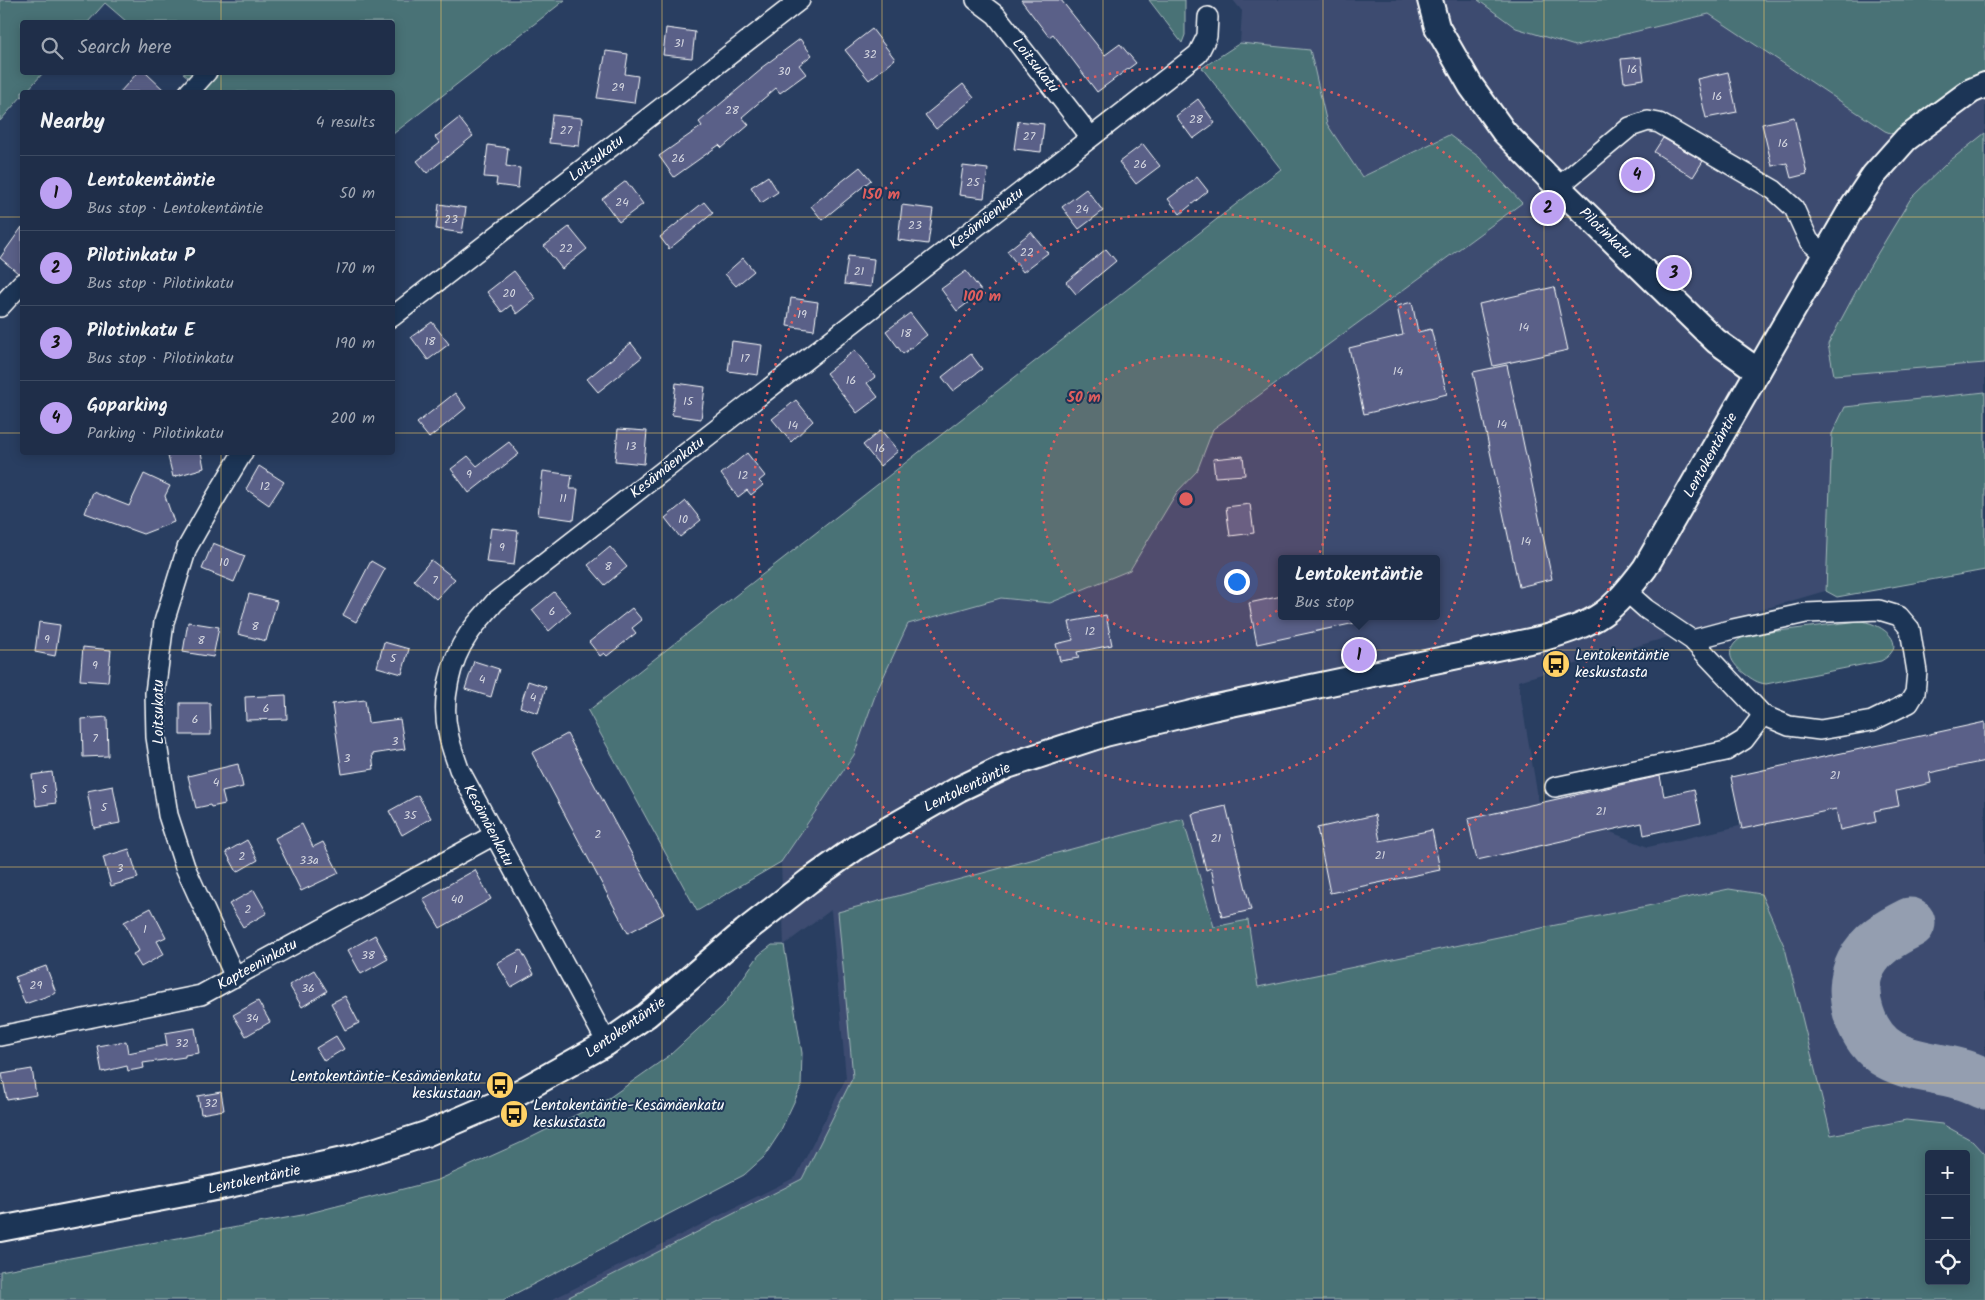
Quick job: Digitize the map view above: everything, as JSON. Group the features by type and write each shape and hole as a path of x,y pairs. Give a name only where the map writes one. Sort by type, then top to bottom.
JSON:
{"street":[{"name":"Loitsukatu","path":"395,315 800,0"},
{"name":"Loitsukatu","path":"976,0 996,15 1090,136"},
{"name":"Pilotinkatu","path":"1430,0 1437,27 1471,86 1504,132 1716,341 1758,371"},
{"name":"Kesämäenkatu","path":"607,1043 459,769 448,732 445,710 448,689 459,653 467,637 495,602 1090,136 1198,54 1207,36 1208,17"},
{"path":"191,90 204,75"},
{"name":"Lentokentäntie","path":"0,1229 214,1188 352,1158 426,1134 506,1100 607,1043 647,1015 744,931 849,853 912,814 1007,766 1105,734 1212,708 1544,638 1576,628 1600,617 1627,592 1645,568 1850,211 1874,175 1906,139 1971,91 1985,85"},
{"path":"1558,187 1630,127 1648,121 1659,123 1774,190 1794,208 1809,241 1825,255"},
{"path":"0,307 20,285"},
{"name":"Loitsukatu","path":"235,977 185,867 168,815 156,737 155,693 164,622 187,548 241,455"},
{"path":"1627,592 1646,610 1692,640 1763,715 1789,726 1820,730 1872,721 1909,703 1915,693 1917,672 1910,629 1899,616 1879,610 1815,613 1733,629 1692,640"},
{"path":"1555,787 1726,751 1744,740 1763,715"},
{"name":"Kapteeninkatu","path":"0,1036 201,995 494,835"}],"shaded area":[{"path":"1233,0 1478,0 1516,28 1575,46 1709,14 1885,131 1985,85 1985,392 1966,393 1830,520 1825,591 1518,681 1539,803 1648,847 1931,782 1929,773 1985,761 1985,1300 551,1300 796,1177 846,1078 831,910 784,945 781,862 854,755 876,693 908,624 1001,598 1050,603 1177,492 1197,471 1213,429 1522,203 1449,135 1362,177 1327,124 1310,50 1240,43 1242,11"}],"green space":[{"path":"0,0 565,0 395,132 395,90 204,90 185,75 395,75 395,20 125,20 105,3 90,20 20,20 20,75 41,75 28,90 20,90 20,98 0,121"},
{"path":"1149,0 1185,0 1185,35 1182,43"},
{"path":"1478,0 1985,0 1985,85 1906,139 1885,131 1709,14 1575,46 1516,28"},
{"path":"1240,43 1310,50 1327,124 1362,177 1449,135 1479,157 1522,203 1213,429 1197,471 1177,492 1130,570 1050,603 1001,598 908,624 876,693 854,755 781,862 697,911 588,711 1281,169 1202,68"},
{"path":"1985,133 1985,363 1834,375 1828,344 1867,271 1911,198 1947,163"},
{"path":"1985,392 1985,570 1837,597 1826,591 1832,434 1845,407"},
{"path":"1859,621 1876,625 1890,635 1894,648 1881,661 1766,684 1757,682 1739,669 1734,664 1730,654 1734,644 1746,635"},
{"path":"1183,819 1214,927 1248,920 1258,987 1729,889 1761,894 1785,948 1831,1135 1906,1120 1942,1124 1973,1141 1985,1154 1985,1300 563,1300 802,1179 853,1077 838,912"},
{"path":"772,945 784,945 802,1053 801,1087 779,1134 764,1157 744,1175 503,1300 0,1300 0,1271 302,1215 438,1180 520,1143 606,1100 670,1055 723,1006 759,955"}],"building":[{"path":"1021,0 1061,0 1105,55 1120,44 1136,63 1097,92 1053,34 1049,37"},
{"path":"666,28 695,32 692,58 663,55"},
{"path":"872,29 895,59 869,80 845,50"},
{"path":"800,39 812,55 799,65 806,74 780,93 776,88 742,117 749,125 722,148 719,145 674,177 659,156 702,126 699,122 761,68"},
{"path":"606,51 628,54 625,74 638,76 634,103 597,98"},
{"path":"1641,57 1644,79 1624,82 1621,59"},
{"path":"1728,72 1737,112 1706,118 1697,79"},
{"path":"135,75 148,75 164,90 122,90"},
{"path":"963,84 974,98 936,129 925,115"},
{"path":"1198,99 1215,123 1193,139 1176,116"},
{"path":"552,115 582,118 579,146 549,143"},
{"path":"1794,117 1807,174 1791,178 1787,163 1772,166 1762,124"},
{"path":"459,118 473,136 427,173 417,161 440,143 435,137"},
{"path":"1018,121 1044,124 1041,152 1014,149"},
{"path":"1663,138 1703,161 1693,177 1654,152"},
{"path":"1143,144 1160,166 1136,184 1119,162"},
{"path":"488,145 508,148 506,166 520,168 518,188 496,185 497,178 484,177"},
{"path":"963,166 988,169 984,198 959,195"},
{"path":"860,167 871,180 822,220 811,206"},
{"path":"768,176 778,192 761,203 751,187"},
{"path":"1197,177 1208,191 1180,214 1168,199"},
{"path":"626,181 643,204 619,222 602,199"},
{"path":"1086,189 1103,211 1079,229 1062,207"},
{"path":"704,202 713,213 669,249 660,237"},
{"path":"439,204 466,208 462,233 436,229"},
{"path":"902,205 933,209 928,244 898,240"},
{"path":"569,227 587,249 562,269 544,246"},
{"path":"20,230 20,272 18,273 0,258"},
{"path":"1031,232 1048,253 1023,272 1007,251"},
{"path":"1106,249 1116,261 1076,294 1066,282"},
{"path":"848,256 874,259 871,287 844,284"},
{"path":"743,258 754,271 736,286 725,274"},
{"path":"514,271 536,299 517,314 511,305 502,312 487,292"},
{"path":"966,271 982,292 957,311 941,289"},
{"path":"1554,287 1568,350 1493,366 1479,304"},
{"path":"791,298 818,302 814,330 787,326"},
{"path":"1412,302 1418,332 1431,329 1447,394 1364,414 1349,348 1403,335 1397,306"},
{"path":"910,313 927,335 903,354 886,331"},
{"path":"432,322 449,344 428,360 411,337"},
{"path":"732,341 762,345 758,375 728,371"},
{"path":"631,343 642,357 598,392 587,379"},
{"path":"855,350 875,377 867,383 878,397 857,413 826,373"},
{"path":"971,354 982,369 953,391 942,377"},
{"path":"1507,365 1552,579 1519,587 1473,372"},
{"path":"676,383 705,387 701,419 672,415"},
{"path":"455,393 466,408 429,438 417,423"},
{"path":"796,400 813,421 791,442 772,419"},
{"path":"618,429 647,431 644,464 615,461"},
{"path":"881,430 898,451 880,466 863,445"},
{"path":"509,442 519,454 469,493 451,469 468,456 477,466"},
{"path":"747,453 765,476 759,481 763,485 751,495 747,490 738,497 721,474"},
{"path":"168,455 202,455 204,468 173,477"},
{"path":"1243,456 1245,475 1215,477 1213,459"},
{"path":"259,466 284,482 269,505 246,489"},
{"path":"543,471 572,475 570,489 578,489 574,520 538,515"},
{"path":"144,474 170,486 165,496 174,522 143,534 85,513 93,492 129,506"},
{"path":"686,501 701,520 680,537 665,518"},
{"path":"1250,504 1254,533 1230,536 1226,507"},
{"path":"491,528 518,531 514,565 486,562"},
{"path":"213,543 245,556 234,582 202,569"},
{"path":"610,547 627,567 605,585 588,565"},
{"path":"431,560 455,579 436,599 414,580"},
{"path":"371,561 385,569 356,622 343,615"},
{"path":"554,592 571,612 549,631 532,610"},
{"path":"249,594 277,601 266,641 238,634"},
{"path":"1278,597 1278,620 1355,620 1355,623 1257,644 1249,603"},
{"path":"632,608 642,620 632,628 636,633 607,656 604,653 600,656 589,642"},
{"path":"1106,615 1112,645 1077,652 1079,658 1060,661 1056,644 1073,640 1069,622"},
{"path":"39,622 60,625 55,656 35,652"},
{"path":"188,622 219,627 213,657 183,652"},
{"path":"384,642 409,649 402,674 377,667"},
{"path":"83,647 111,650 108,682 80,680"},
{"path":"474,661 499,669 491,697 465,689"},
{"path":"528,681 546,687 538,713 520,707"},
{"path":"286,695 287,719 246,720 245,697"},
{"path":"365,700 368,723 400,719 405,749 372,754 374,769 342,774 332,704"},
{"path":"180,703 210,703 211,735 180,735"},
{"path":"107,717 108,756 83,757 82,719"},
{"path":"1985,722 1985,761 1929,773 1931,783 1896,791 1899,806 1874,811 1876,822 1840,830 1836,809 1742,829 1731,777"},
{"path":"567,734 664,914 628,933 532,753"},
{"path":"238,764 243,787 222,792 225,804 196,808 188,776"},
{"path":"52,772 56,803 36,806 32,775"},
{"path":"1660,776 1664,796 1694,789 1701,822 1644,835 1642,823 1477,860 1468,819"},
{"path":"113,786 120,823 94,828 87,791"},
{"path":"418,795 431,818 402,835 389,811"},
{"path":"1226,806 1251,910 1222,917 1211,868 1206,870 1192,814"},
{"path":"1375,815 1380,841 1432,830 1440,870 1330,893 1317,828"},
{"path":"302,824 313,847 323,842 339,873 301,891 275,838"},
{"path":"247,840 258,860 237,872 226,852"},
{"path":"129,849 138,878 111,886 103,857"},
{"path":"475,870 491,899 440,928 423,899"},
{"path":"254,890 267,913 243,927 229,904"},
{"path":"151,908 166,937 157,941 164,954 141,967 133,954 139,951 124,922"},
{"path":"375,935 388,959 361,974 348,950"},
{"path":"521,950 534,974 511,987 497,963"},
{"path":"46,966 56,993 25,1004 15,977"},
{"path":"314,970 327,991 302,1007 289,985"},
{"path":"345,996 359,1023 345,1030 331,1003"},
{"path":"258,1001 270,1022 246,1036 233,1015"},
{"path":"195,1028 199,1053 143,1063 144,1068 128,1071 127,1066 102,1072 97,1046 126,1041 128,1053 167,1045 165,1033"},
{"path":"336,1036 344,1049 324,1061 316,1048"},
{"path":"32,1069 36,1095 7,1100 2,1074"},
{"path":"221,1092 224,1110 201,1114 198,1096"}],"taxiway":[{"path":"1910,923 1876,944 1861,964 1855,988 1856,1001 1864,1027 1880,1048 1898,1059 1963,1075 1985,1084"}],"place":[{"name":"Goparking","path":"1637,175"},
{"name":"Pilotinkatu P","path":"1548,208"},
{"name":"Pilotinkatu E","path":"1674,273"},
{"name":"Lentokentäntie","path":"1359,655"},
{"name":"Lentokentäntie keskustasta","path":"1556,664"},
{"name":"Lentokentäntie-Kesämäenkatu keskustaan","path":"500,1085"},
{"name":"Lentokentäntie-Kesämäenkatu keskustasta","path":"514,1114"}]}
